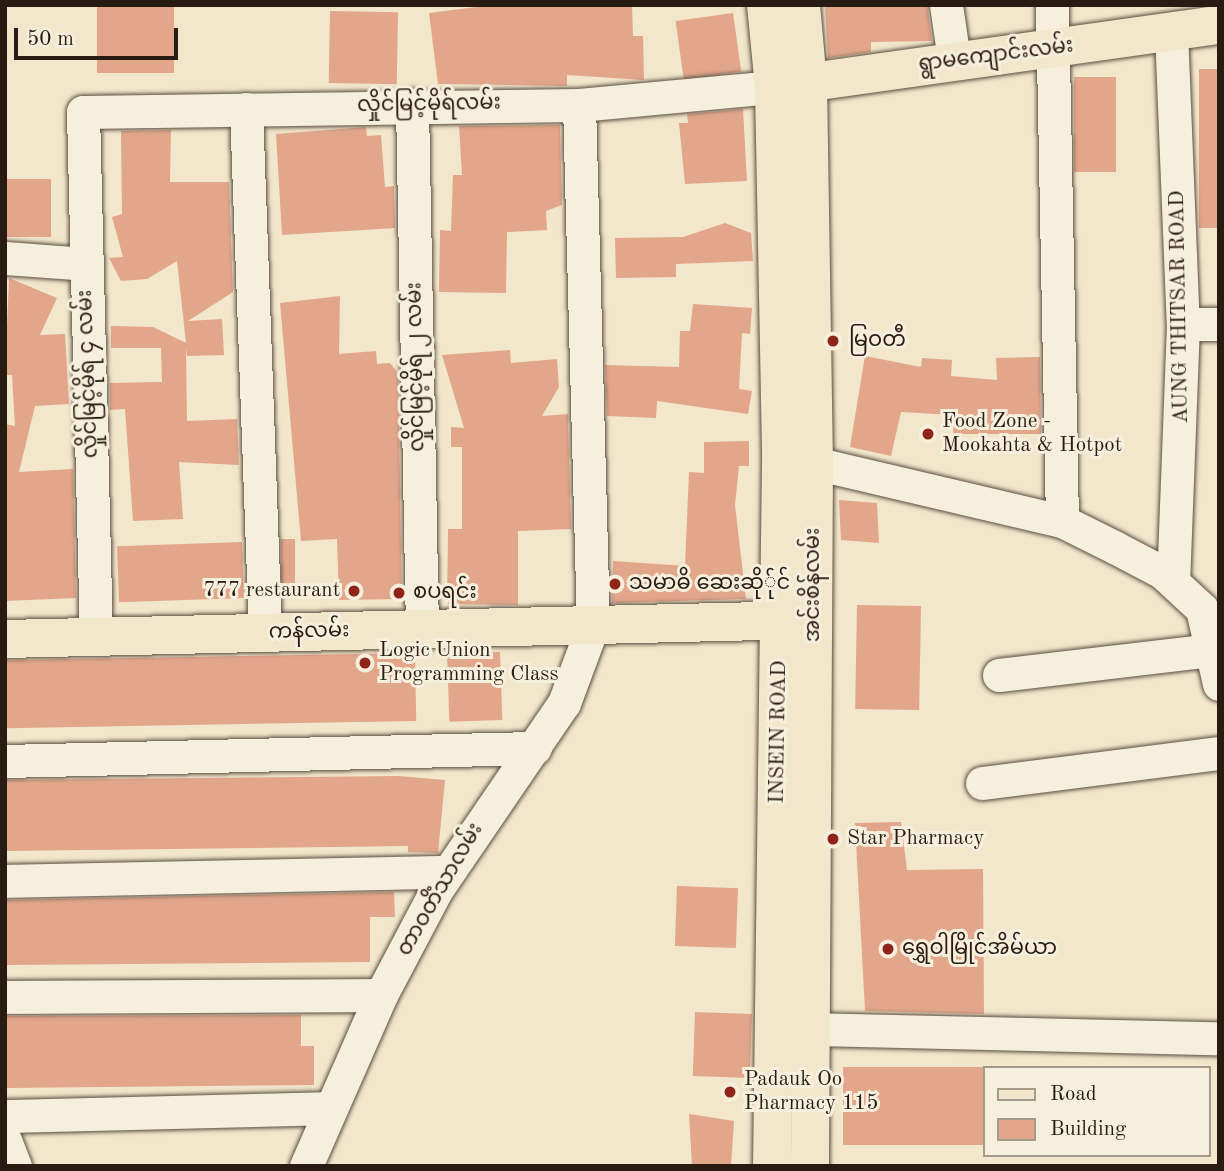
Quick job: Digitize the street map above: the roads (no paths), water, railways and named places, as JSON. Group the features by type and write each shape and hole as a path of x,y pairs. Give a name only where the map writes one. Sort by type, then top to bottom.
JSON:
{"main road":[{"path":"766,5 791,85"},
{"path":"797,463 791,85 801,5"},
{"name":"ရွာမကျောင်းလမ်း","path":"791,85 954,60 1054,50 1176,22 1219,25"},
{"name":"INSEIN ROAD","path":"772,1166 797,620 797,463 779,299 791,85"},
{"name":"ကန်လမ်း","path":"5,639 797,620"},
{"name":"အင်းစိန်လမ်း","path":"797,620 811,1029 810,1166"}],"street":[{"path":"946,5 954,60"},
{"path":"1052,5 1062,522"},
{"name":"AUNG THITSAR ROAD","path":"1173,582 1183,324 1176,22"},
{"name":"လှိုင်မြင့်မိုရ်လမ်း","path":"83,112 412,105 579,105 791,85"},
{"name":"လှိုင်မြင့်မိုရ် ၂ လမ်း","path":"412,105 422,629"},
{"path":"579,105 593,625"},
{"path":"246,109 265,633"},
{"name":"လှိုင်မြင့်မိုရ် ၄ လမ်း","path":"83,112 96,637"},
{"path":"5,258 86,264"},
{"path":"1183,324 1219,324"},
{"path":"797,463 1062,522 1208,600 1211,650 1219,684"},
{"name":"တာဝတိံသာလမ်း","path":"306,1166 329,1108 381,995 448,872 536,748 564,703 593,625"},
{"path":"999,675 1211,650"},
{"path":"5,761 536,748"},
{"path":"982,783 1219,752"},
{"path":"5,881 448,872"},
{"path":"5,997 381,995"},
{"path":"811,1029 1219,1038"},
{"path":"5,1116 329,1108"},
{"path":"5,1140 15,1166"}],"place":[{"name":"မြဝတီ","path":"833,341"},
{"name":"Food Zone - Mookahta & Hotpot","path":"928,434"},
{"name":"သမာဓိ ဆေးဆို်ုင်","path":"615,584"},
{"name":"777 restaurant","path":"354,591"},
{"name":"စပရင်း","path":"399,593"},
{"name":"Logic Union Programming Class","path":"365,663"},
{"name":"Star Pharmacy","path":"833,839"},
{"name":"ရွှေဝါမြိုင်အိမ်ယာ","path":"888,949"},
{"name":"Padauk Oo Pharmacy 115","path":"730,1092"}]}
